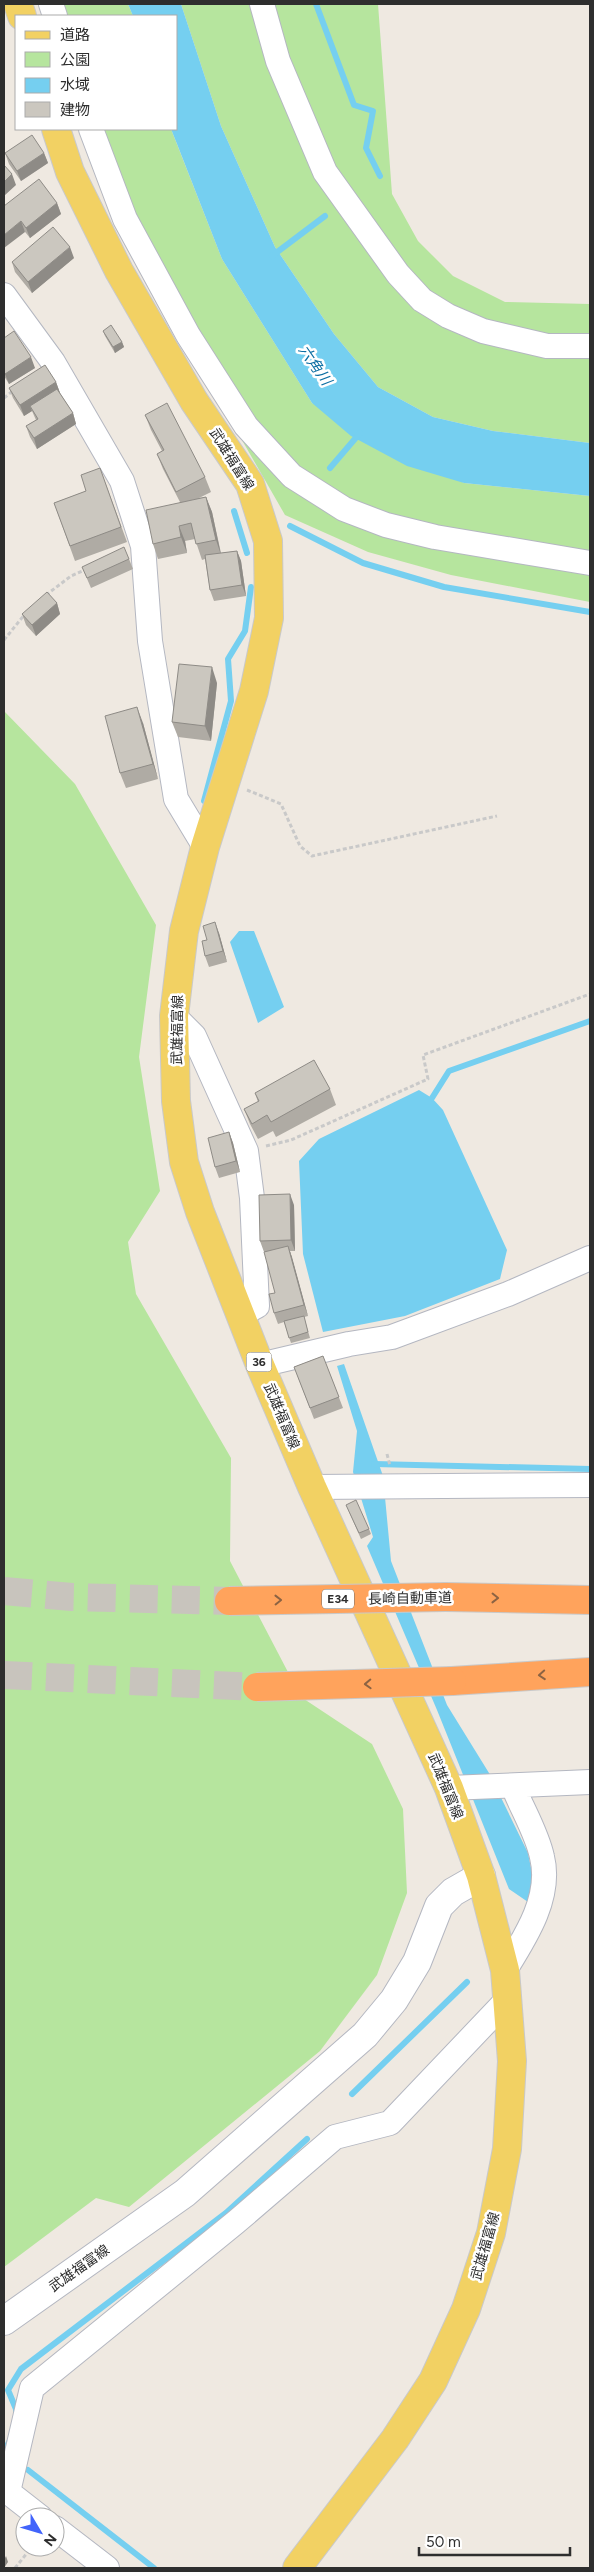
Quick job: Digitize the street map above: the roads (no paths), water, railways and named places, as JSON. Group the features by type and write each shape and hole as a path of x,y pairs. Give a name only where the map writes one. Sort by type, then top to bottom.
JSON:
{"highway":[{"name":"長崎自動車道","path":"230,1601 446,1597 590,1600"},
{"path":"257,1687 452,1681 590,1672"}],"main road":[{"name":"武雄福富線","path":"56,130 70,172 119,271 194,400 250,484 268,541 269,618 254,691 205,847 184,931 174,1016 176,1102 184,1162 200,1212 260,1366 312,1487 455,1788 481,1876 505,1970 512,2061 507,2149 491,2233 466,2309 428,2390 395,2439 297,2568"}],"street":[{"path":"262,4 278,61 325,172 398,274 422,300 448,316 483,331 547,346 590,346"},
{"path":"91,130 125,219 188,335 246,426 292,476 344,509 386,525 435,536 590,563"},
{"path":"4,295 53,362 122,480 143,546 150,641 176,799 205,847"},
{"path":"174,1016 194,1036 246,1152 252,1198 257,1306 240,1314"},
{"path":"260,1366 348,1344 392,1337 508,1294 590,1258"},
{"path":"312,1487 590,1485"},
{"path":"455,1788 590,1782"},
{"path":"505,1970 530,1930 543,1886 542,1858 508,1786"},
{"name":"武雄福富線","path":"4,2321 185,2193 364,2035 394,2000 417,1962 439,1906 453,1892 481,1876"},
{"path":"27,2507 8,2492 32,2388 236,2222 335,2137 390,2123 507,2000"},
{"path":"65,2536 107,2568"}],"water":[{"name":"六角川","path":"128,4 181,4 221,126 275,247 334,334 378,387 433,417 493,431 590,443 590,496 464,483 407,466 351,436 312,403 222,259 171,130 178,130 178,15 133,15"},
{"path":"239,931 254,931 284,1007 258,1023 230,942"},
{"path":"419,1090 432,1098 443,1110 507,1250 500,1279 405,1316 323,1332 303,1254 299,1161 319,1139"},
{"path":"344,1364 383,1476 391,1561 447,1705 489,1773 528,1853 534,1883 528,1902 509,1889 437,1710 367,1546 373,1537 353,1472 357,1431 337,1366"}],"waterway":[{"path":"316,4 354,105 373,111 366,148 380,176"},
{"path":"272,256 325,216"},
{"path":"330,468 360,433"},
{"path":"234,511 247,553"},
{"path":"290,526 363,563 444,587 590,612"},
{"path":"204,801 231,701 228,659 245,631 251,587"},
{"path":"432,1098 449,1071 590,1021"},
{"path":"374,1464 590,1469"},
{"path":"352,2094 467,1982"},
{"path":"16,2416 16,2409 8,2390 21,2369 226,2213 307,2139"},
{"path":"4,2452 9,2442"},
{"path":"28,2470 154,2568"}],"tunnel":[{"path":"4,1591 72,1597 229,1601"},
{"path":"4,1675 257,1687"}]}
